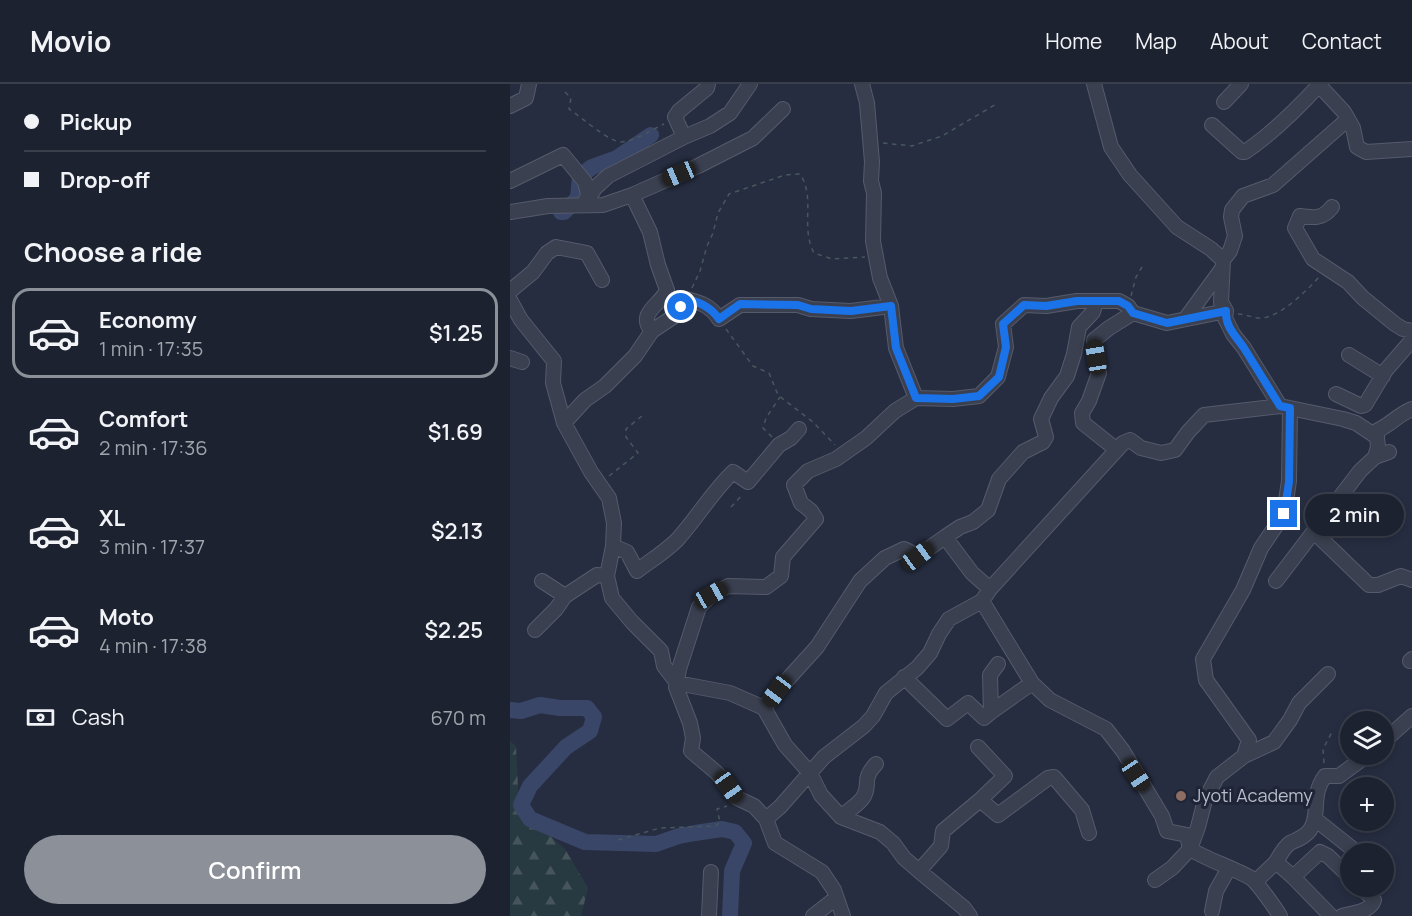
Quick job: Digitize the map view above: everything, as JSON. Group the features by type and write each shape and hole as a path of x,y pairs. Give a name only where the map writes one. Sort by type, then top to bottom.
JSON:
{"street":[{"path":"510,106 526,98 528,84"},
{"path":"684,137 675,117 707,88 708,84"},
{"path":"564,206 589,198 595,188 608,176 710,126 730,113 750,84"},
{"path":"862,84 867,103 871,142 871,181 874,193 872,229 876,255 880,278 891,306 896,348 916,398"},
{"path":"1094,84 1111,147 1134,180 1177,228 1210,249 1222,265 1221,302 1233,334 1285,407 1289,482 1284,514 1262,548 1242,590 1203,659 1206,680 1249,740 1244,756"},
{"path":"1224,102 1241,84"},
{"path":"1212,125 1242,152 1245,152 1265,138 1300,106 1318,85 1344,112 1353,128 1357,147 1366,152 1412,149"},
{"path":"510,212 564,206 603,205 632,195 698,166 753,138 783,109"},
{"path":"1186,318 1230,251 1235,236 1230,217 1232,210 1243,196 1273,185 1348,119"},
{"path":"510,181 563,155 585,182 589,198"},
{"path":"632,195 650,232 667,290 649,312 647,320 652,331"},
{"path":"1332,207 1328,213 1318,218 1300,216 1295,228 1313,259 1348,282 1363,298 1395,324 1412,331"},
{"path":"510,291 533,272 547,252 556,247 587,253 602,279"},
{"path":"564,423 585,400 605,386 635,356 652,331 676,315 686,299 699,302 714,310 719,319 740,304 798,305 811,309 851,311 891,306"},
{"path":"510,300 521,320 554,361 553,383 564,423 609,498 615,523 607,576 612,598 626,616 662,651 664,666 677,683 730,693 764,708 785,745 810,773 821,795 841,817 880,832 893,843 904,858 964,908 970,916"},
{"path":"843,916 834,890 822,872 775,843 766,819 754,806 737,798 717,773 691,751 693,738 690,723 676,687 679,669 699,607 711,595 728,586 766,587 781,576 783,557 816,519 811,511 801,503 794,485 808,471 836,459 916,398 953,399 979,396 999,377 1006,347 1003,324 1024,305 1119,301 1130,309 1167,323 1186,318 1226,314"},
{"path":"764,708 817,648 860,581 885,558 897,550 904,549 918,556 988,510 999,479 1023,452 1042,442 1046,437 1041,419 1051,398 1067,376 1079,327 1093,312 1096,302"},
{"path":"1117,450 1083,423 1082,413 1089,402 1099,373 1094,340 1130,309"},
{"path":"1336,394 1361,406 1365,405 1393,360 1412,340"},
{"path":"1348,355 1383,376"},
{"path":"766,819 824,757 864,726 873,716 886,693 930,653 949,619 986,595 1124,443 1130,440 1141,448 1161,453 1175,450 1204,415 1285,407 1356,423 1377,437 1378,447 1375,457"},
{"path":"1372,433 1384,429 1396,418 1412,409"},
{"path":"613,546 627,552 636,571 674,542 704,508 722,482 733,472 748,482 779,444 799,429"},
{"path":"1276,581 1360,471 1375,457 1389,452"},
{"path":"1314,532 1369,585 1378,585 1401,576 1412,580"},
{"path":"945,537 986,595 1032,683 1050,700 1106,729 1123,751 1162,816 1167,831 1187,835 1190,849 1209,861 1256,882 1263,894 1276,907 1280,916"},
{"path":"535,630 566,596 597,575 607,576"},
{"path":"542,581 566,596"},
{"path":"991,712 990,675 998,664"},
{"path":"1155,880 1172,868 1190,849 1205,800 1217,777 1244,756 1274,742 1299,703 1328,674"},
{"path":"904,677 947,719 968,703 984,718 1032,683"},
{"path":"1394,732 1412,716"},
{"path":"919,871 941,846 943,831 1005,776 978,747"},
{"path":"841,817 861,802 866,794 866,779 876,764"},
{"path":"1256,882 1276,862 1285,848 1309,831 1315,819 1315,802 1319,784 1325,776 1339,776 1354,765"},
{"path":"980,800 998,815 1048,778 1054,777 1082,810 1089,833"},
{"path":"1315,819 1345,843"},
{"path":"1293,877 1320,852 1340,867"},
{"path":"1276,862 1331,916"},
{"path":"1212,911 1216,891 1229,868"},
{"path":"710,916 711,872"},
{"path":"1342,916 1370,908 1374,900 1371,897"},
{"path":"813,916 836,898"}],"path":[{"path":"565,92 571,98 569,109 610,138 620,142 638,137 675,117"},
{"path":"871,142 912,146 942,135 998,103"},
{"path":"686,299 700,271 718,213 729,194 784,175 800,174 807,185 808,242 814,253 832,259 876,255"},
{"path":"1130,309 1136,277 1142,267"},
{"path":"1226,314 1247,314 1261,318 1280,311 1298,298 1327,268"},
{"path":"719,319 753,366 770,373 778,395 827,436 840,450 836,459"},
{"path":"779,444 763,428 766,418 780,396"},
{"path":"600,485 638,453 626,436 626,429 643,415"},
{"path":"731,507 736,504 748,482"},
{"path":"1325,776 1323,749 1333,730"},
{"path":"618,840 660,828 716,826 720,822 717,809 731,805 737,798"}],"green space":[{"path":"510,741 516,746 519,809 565,849 588,888 581,916 510,916"}],"waterway":[{"path":"561,212 564,212 578,198 580,176 592,167 617,158 651,135"},
{"path":"510,710 521,711 540,705 587,708 594,717 590,731 566,747 530,786 521,805 530,819 585,842 656,844 695,833 722,829 735,832 744,843 732,871 730,916"}],"place":[{"name":"Jyoti Academy","path":"1181,796"}],"route":[{"path":"681,307 686,299 699,302 714,310 719,319 740,304 798,305 811,309 851,311 891,306 896,348 916,398 953,399 979,396 999,377 1006,347 1003,324 1024,305 1046,306 1077,301 1119,301 1128,306 1133,313 1167,323 1226,311 1225,318 1233,334 1280,406 1290,408 1289,482 1284,514"}]}
